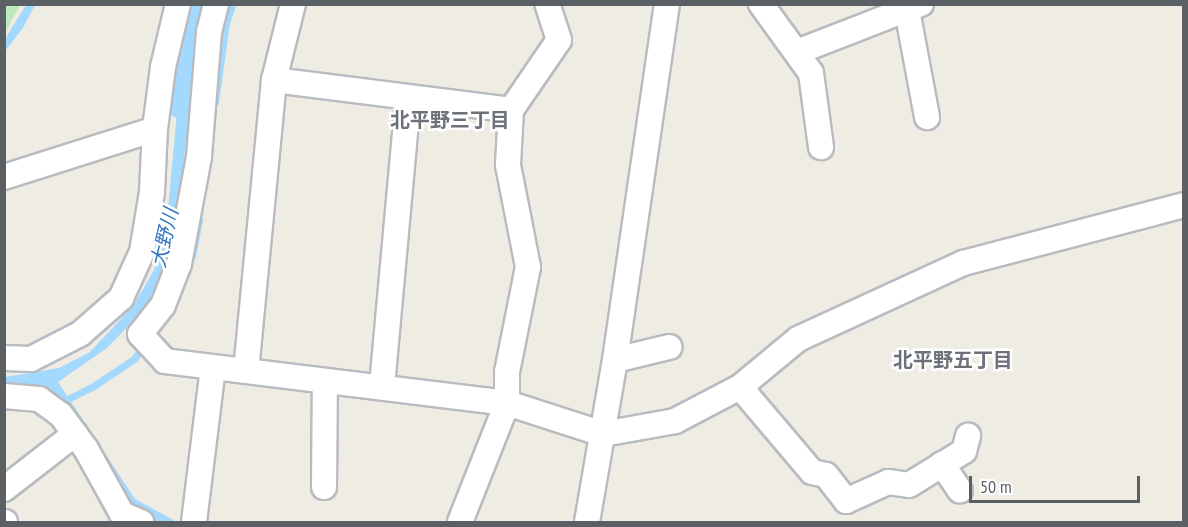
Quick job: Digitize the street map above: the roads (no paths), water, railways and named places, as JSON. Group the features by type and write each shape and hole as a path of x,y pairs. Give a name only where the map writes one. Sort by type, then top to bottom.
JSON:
{"street":[{"path":"4,358 31,359 80,334 122,298 142,252 152,192 155,129 164,67 178,4"},
{"path":"216,4 208,42 199,157 179,264 163,305 140,334 165,361 507,403 603,434 675,421 740,387 798,339 963,263 1181,211"},
{"path":"246,371 274,80 293,4"},
{"path":"460,522 507,403 507,372 528,267 508,165 512,110 559,40 547,4"},
{"path":"587,522 615,360 667,4"},
{"path":"760,4 811,73 821,147"},
{"path":"797,52 914,7 927,117"},
{"path":"274,80 408,99 512,110"},
{"path":"382,386 408,99"},
{"path":"4,177 155,129"},
{"path":"615,360 669,347"},
{"path":"194,522 213,368"},
{"path":"324,487 325,381"},
{"path":"740,387 812,472 826,475 846,501 888,482 909,485 964,451 968,436"},
{"path":"4,396 39,399 61,415 75,434 122,514 141,522"},
{"path":"4,489 75,434"},
{"path":"942,464 960,491"}],"water":[{"path":"26,5 35,5 23,28 5,51 5,39"},
{"path":"191,5 202,5 192,66 189,118 175,232 168,259 156,291 136,318 107,348 58,382 135,499 177,522 155,522 127,508 67,411 5,387 5,377 59,368 90,352 133,306 154,270 166,229 181,72"}],"waterway":[{"name":"大野川","path":"183,99 186,21 191,4"},
{"path":"215,102 226,23 232,4"},
{"path":"192,256 199,220"},
{"path":"62,402 92,387 134,359 145,345"}],"district":[{"name":"北平野三丁目","path":"450,120"},
{"name":"北平野五丁目","path":"953,360"}]}
